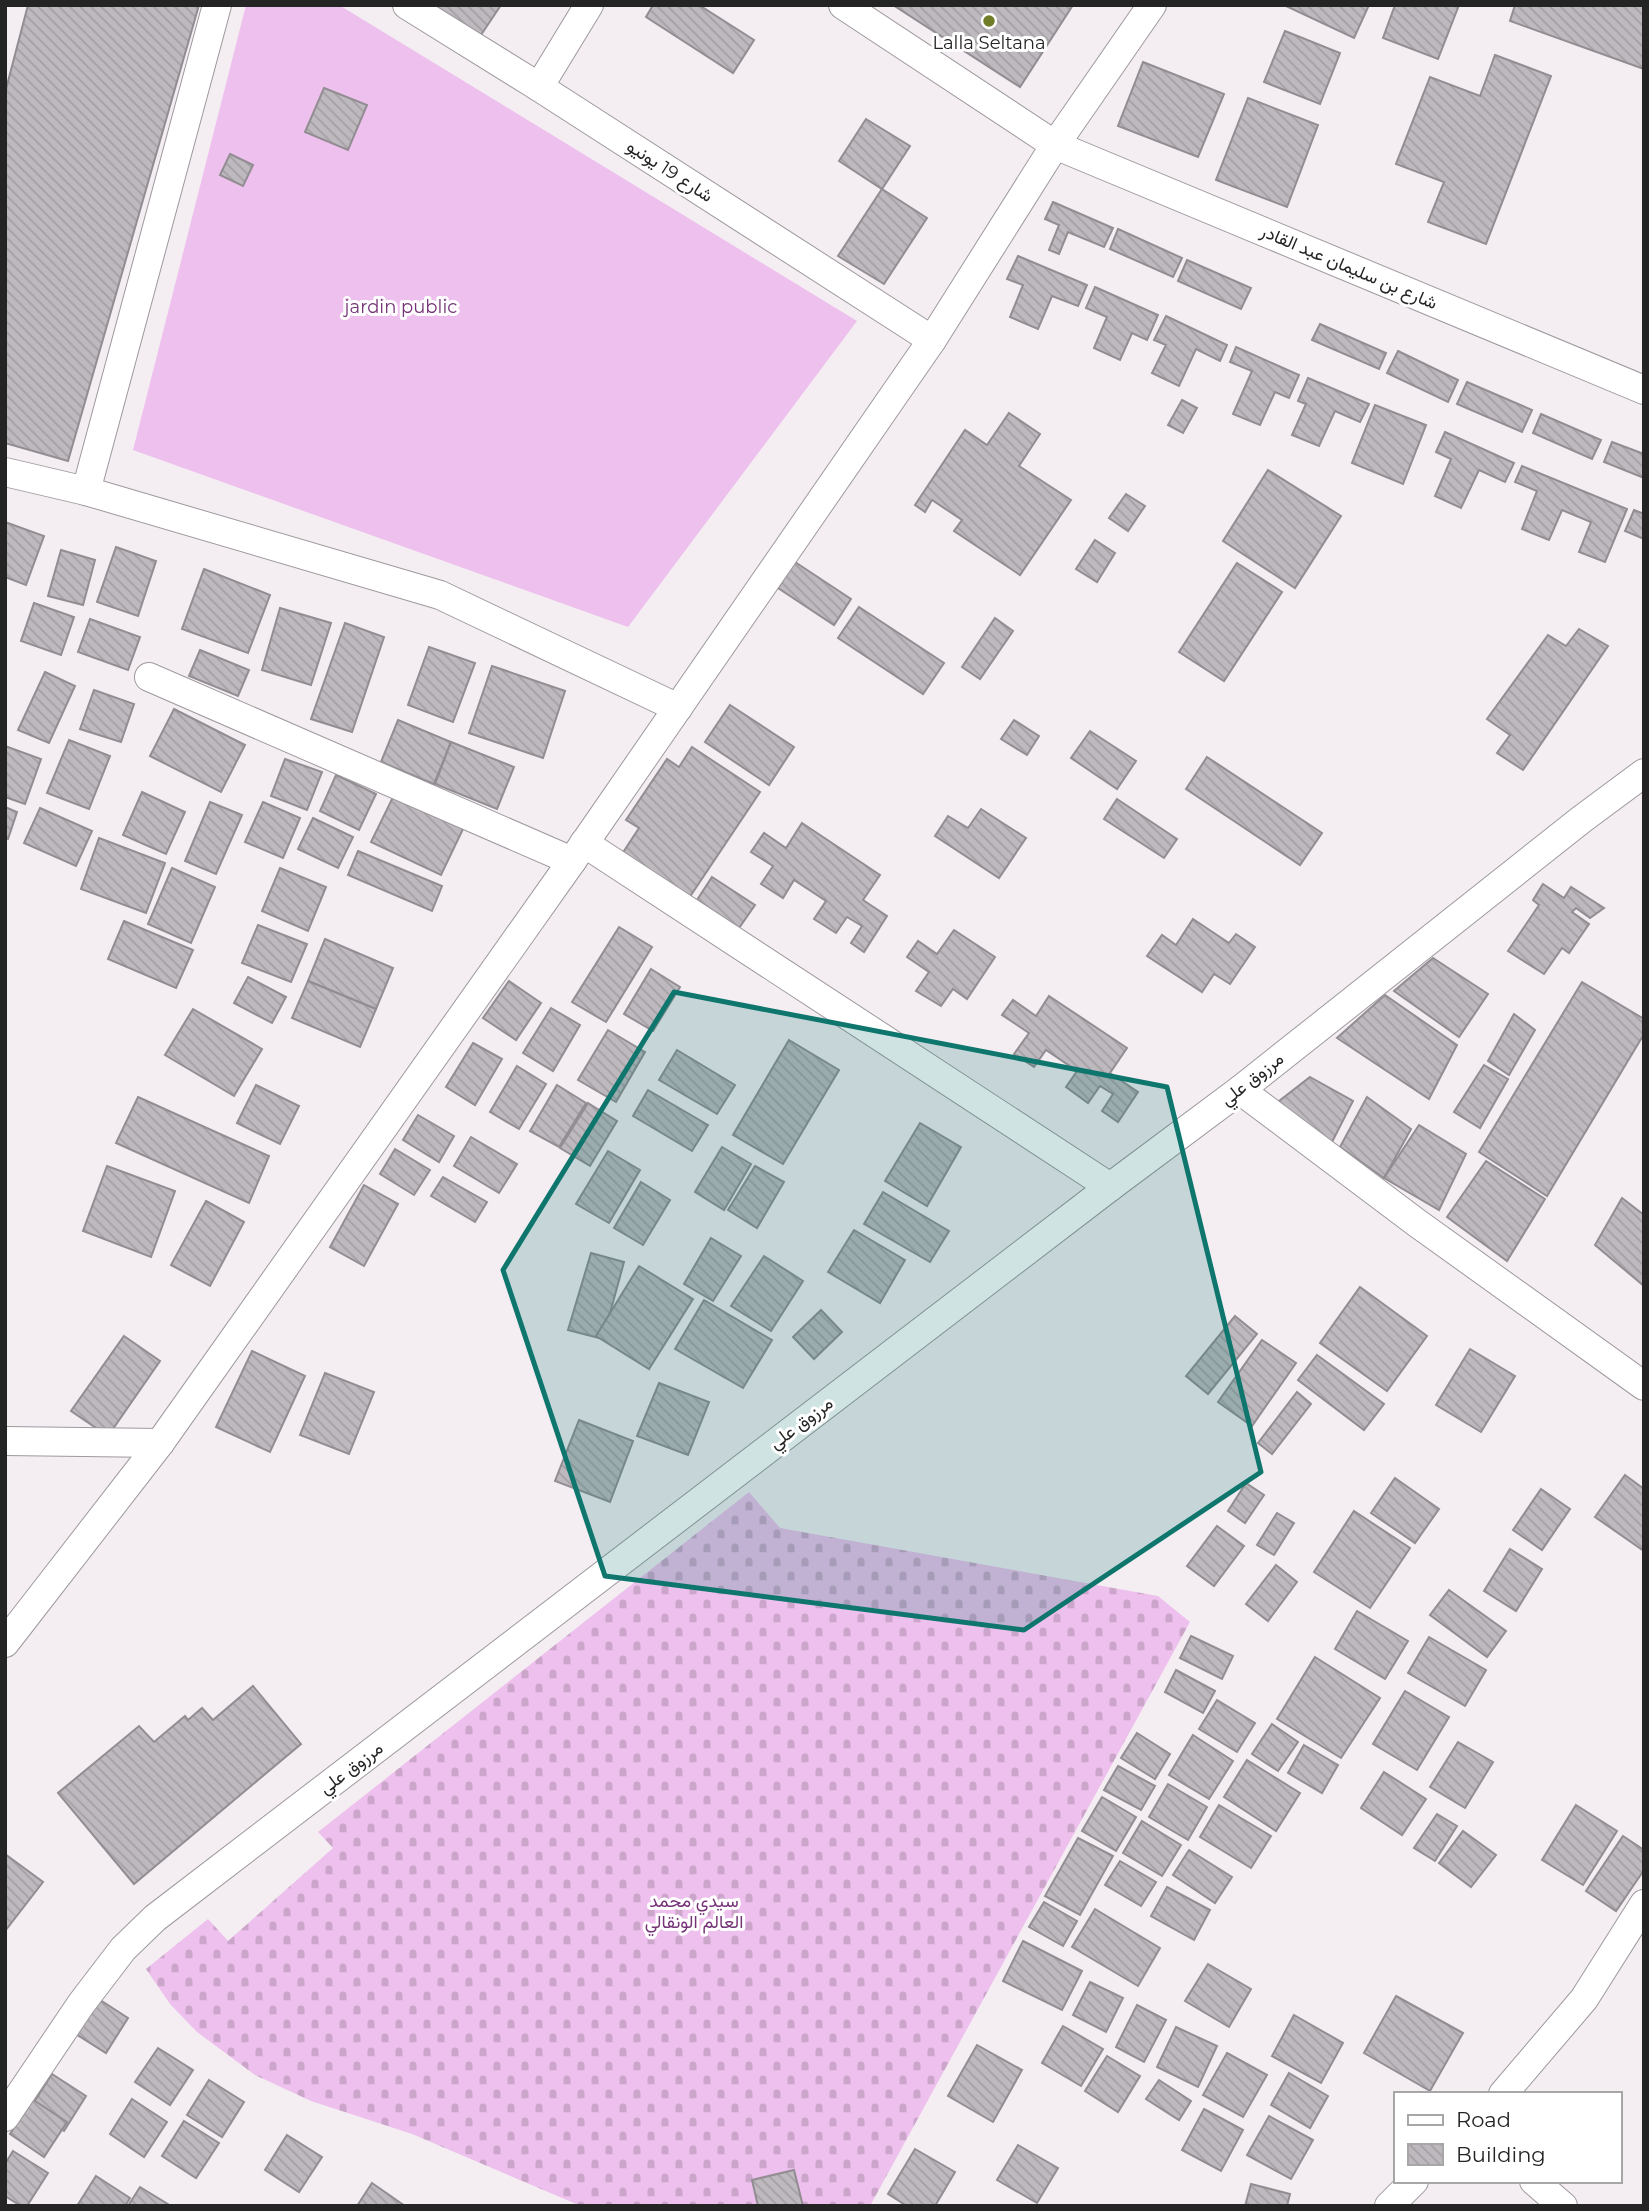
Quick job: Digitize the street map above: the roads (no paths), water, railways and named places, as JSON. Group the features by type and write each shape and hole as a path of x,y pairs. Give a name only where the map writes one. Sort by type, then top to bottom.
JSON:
{"street":[{"path":"86,491 217,5"},
{"name":"شارع 19 يونيو","path":"407,5 539,86 932,340"},
{"path":"539,86 589,5"},
{"name":"شارع بن سليمان عبد القادر","path":"843,5 1055,145 1644,390"},
{"path":"5,1643 160,1443 578,852 932,340 1055,145 1152,5"},
{"path":"5,472 86,491 440,595 678,708"},
{"path":"149,677 578,852 1110,1186"},
{"name":"مرزوق علي","path":"5,2117 81,2004 123,1949 155,1918 1110,1186 1240,1090 1582,818 1644,773"},
{"path":"1240,1090 1417,1223 1644,1386"},
{"path":"5,1441 160,1443"},
{"path":"1505,2092 1584,1998 1644,1904"},
{"path":"1389,2206 1412,2183"},
{"path":"1536,2183 1563,2206"}],"place":[{"name":"Lalla Seltana","path":"989,21"}],"park label":[{"name":"jardin public","path":"401,307"},
{"name":"سيدي محمد العالم الونقالي","path":"694,1911"}]}
